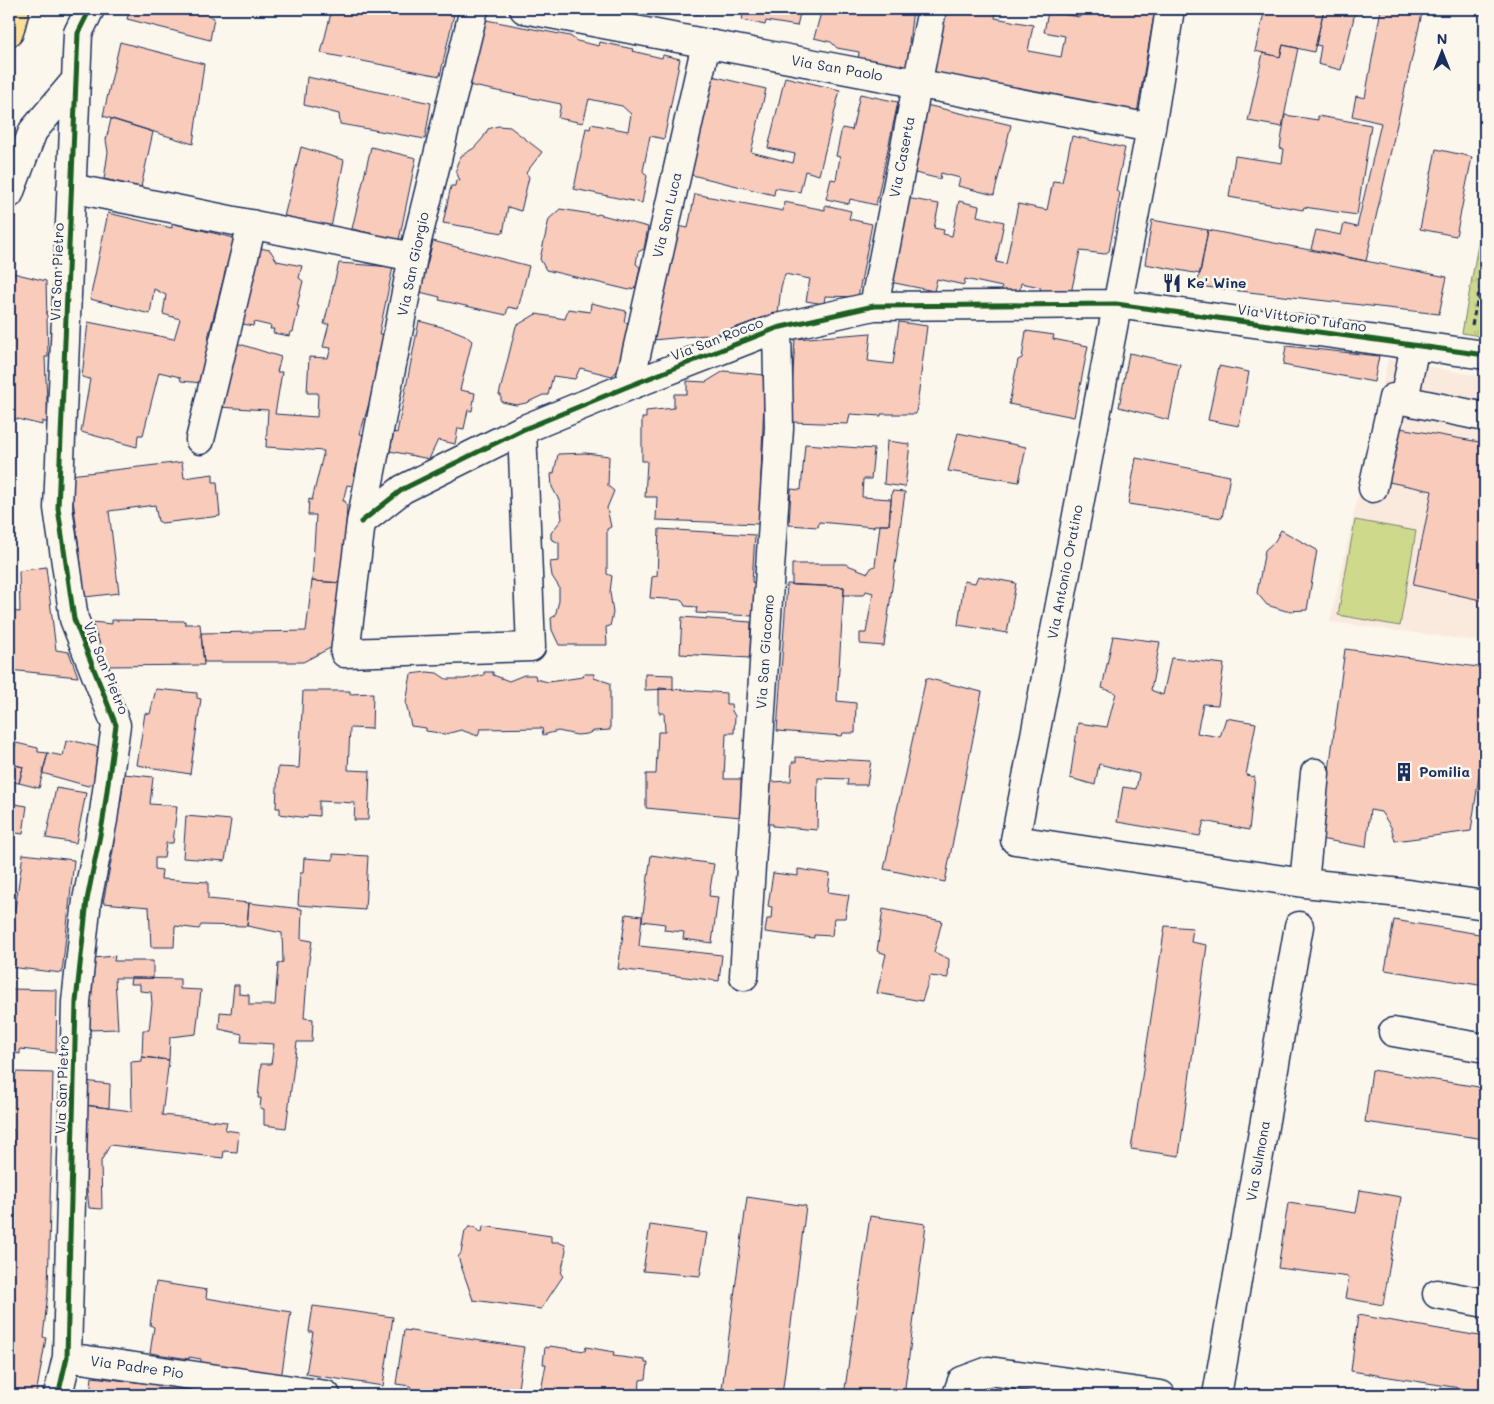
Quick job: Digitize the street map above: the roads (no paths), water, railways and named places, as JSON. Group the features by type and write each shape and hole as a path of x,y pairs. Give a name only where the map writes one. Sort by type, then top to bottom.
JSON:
{"main road":[{"path":"9,32 15,9"}],"street":[{"name":"Via San Pietro","path":"58,1395 67,1357 76,1002 86,900 103,820 116,725 74,619 58,508 78,33 90,9"},
{"name":"Via San Giorgio","path":"474,9 413,257 361,522 345,653 531,648 522,430"},
{"name":"Via San Paolo","path":"524,9 1150,128"},
{"name":"Via Caserta","path":"874,306 916,82 932,9"},
{"name":"Via Antonio Oratino","path":"1170,9 1150,128 1015,840 1304,883"},
{"name":"Via San Luca","path":"629,386 706,44"},
{"path":"9,194 33,130 76,80"},
{"path":"72,188 413,257"},
{"path":"200,440 252,224"},
{"name":"Via San Rocco","path":"361,522 403,489 522,430 778,328 874,306 1116,304"},
{"name":"Via Vittorio Tufano","path":"1116,304 1485,355"},
{"name":"Via San Giacomo","path":"744,976 779,428 778,328"},
{"path":"1404,400 1415,345"},
{"path":"1373,488 1392,398 1485,417"},
{"path":"1315,773 1304,883 1401,893 1485,905"},
{"name":"Via Sulmona","path":"1217,1395 1299,926"},
{"path":"1393,1032 1485,1048"},
{"path":"1438,1294 1485,1303"},
{"name":"Via Padre Pio","path":"67,1357 326,1395"},
{"path":"957,1395 962,1381 989,1371 1161,1395"}],"place":[{"name":"Ke' Wine","path":"1172,283"},
{"name":"Pomilia","path":"1404,772"}]}
